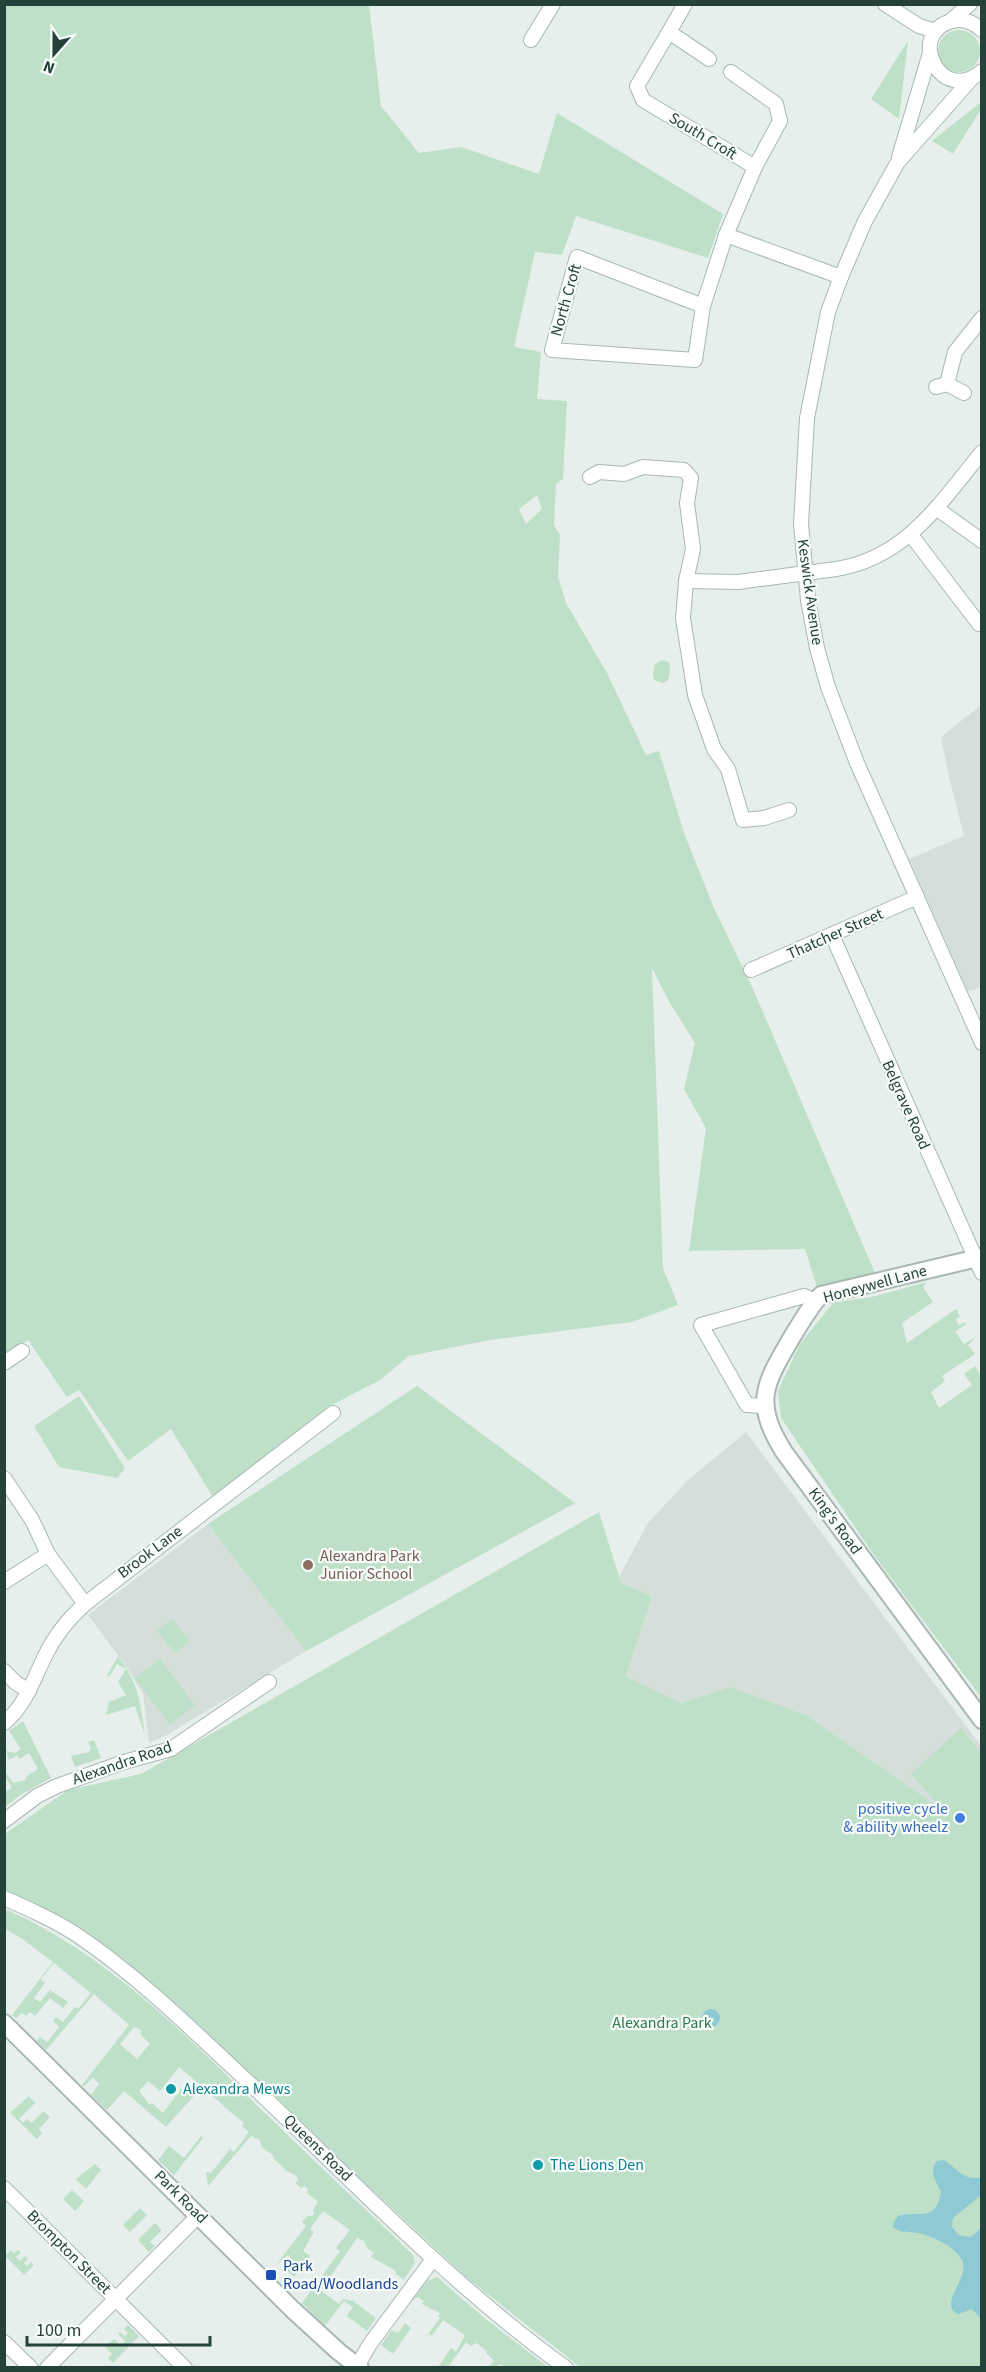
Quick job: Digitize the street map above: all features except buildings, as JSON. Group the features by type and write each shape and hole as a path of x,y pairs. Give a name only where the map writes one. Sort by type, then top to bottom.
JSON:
{"street":[{"path":"531,40 553,4"},
{"name":"South Croft","path":"685,4 637,87 642,100 755,167 780,121 776,104 731,72"},
{"path":"885,4 919,26 936,31"},
{"path":"898,162 930,53 932,38 936,31 970,4"},
{"path":"949,22 968,21 981,30"},
{"path":"669,32 709,59"},
{"path":"930,53 932,63 944,76 953,80 976,74"},
{"path":"898,162 976,74"},
{"name":"Keswick Avenue","path":"898,162 865,221 828,312 807,418 801,524 805,573 817,648 832,696 857,762 981,1043"},
{"name":"North Croft","path":"703,306 577,257 552,350 695,360 703,306 726,235 755,167"},
{"path":"726,235 841,277"},
{"path":"963,393 941,386 955,352 981,318"},
{"path":"686,581 738,582 848,567 884,553 910,536 981,452"},
{"path":"590,477 599,472 624,474 643,467 684,470 691,478 687,503 693,549 686,581 683,618 695,695 714,749 728,769 743,820 764,818 789,810"},
{"path":"936,508 981,541"},
{"path":"910,536 979,624 981,622"},
{"name":"Thatcher Street","path":"751,970 917,897"},
{"name":"Belgrave Road","path":"831,935 979,1265"},
{"name":"Honeywell Lane","path":"765,1406 747,1405 701,1325 804,1296 815,1301 821,1295 979,1265"},
{"path":"765,1406 769,1378 815,1301"},
{"path":"4,1363 22,1351"},
{"name":"King's Road","path":"765,1406 773,1434 784,1452 981,1720"},
{"name":"Brook Lane","path":"4,1723 16,1714 56,1637 68,1620 85,1604 333,1413"},
{"path":"4,1478 32,1520 48,1554 85,1604"},
{"path":"4,1582 48,1554"},
{"path":"4,1671 16,1683 29,1691"},
{"name":"Alexandra Road","path":"4,1821 37,1796 57,1786 124,1762 171,1749 269,1682"},
{"name":"Queens Road","path":"4,1898 45,1916 79,1936 154,1996 273,2105 433,2259 521,2335 566,2367"},
{"name":"Park Road","path":"4,2023 292,2309 357,2367"},
{"name":"Brompton Street","path":"4,2188 185,2367"},
{"path":"47,2367 199,2215"},
{"path":"357,2367 407,2292 433,2259"},
{"path":"4,2342 31,2367"}],"shaded area":[{"path":"981,705 982,986 968,992 909,859 964,836 941,737"},
{"name":"Alexandra Park Junior School","path":"417,1386 575,1503 306,1651 167,1735 149,1743 143,1694 126,1666 88,1615 208,1524"},
{"path":"746,1432 981,1746 981,1785 946,1812 806,1715 730,1687 681,1703 626,1676 652,1596 621,1583 619,1577 648,1523 687,1481"}],"green space":[{"path":"5,5 369,5 381,106 419,153 461,147 539,174 557,113 723,214 708,258 576,216 562,255 535,252 514,347 541,352 537,399 567,401 563,479 556,484 554,525 560,535 558,577 566,603 606,671 646,755 659,751 684,833 714,908 753,989 875,1273 817,1287 805,1249 689,1251 706,1128 684,1089 695,1043 671,1005 652,968 663,1268 678,1305 632,1322 490,1340 409,1356 380,1380 328,1407 213,1497 171,1429 128,1461 79,1390 67,1397 28,1340 5,1354","holes":["537,495 542,509 526,524 519,509"]},
{"path":"959,30 974,36 980,51 974,66 959,72 944,66 938,51 944,36"},
{"path":"908,41 899,119 871,99"},
{"path":"981,102 981,109 953,154 932,141"},
{"path":"662,660 669,662 670,672 668,680 663,683 654,680 653,673 655,664"},
{"path":"926,1282 923,1287 933,1302 902,1323 907,1343 956,1309 960,1316 956,1319 959,1325 965,1322 966,1324 955,1332 964,1344 976,1337 968,1345 975,1354 942,1376 945,1381 931,1392 939,1408 972,1385 964,1374 975,1366 981,1375 981,1697 876,1558 781,1418 778,1391 800,1344 833,1303 876,1296"},
{"name":"Alexandra Park Junior School","path":"417,1386 575,1503 306,1651 208,1524"},
{"path":"79,1396 125,1468 117,1478 59,1467 34,1426"},
{"name":"Alexandra Park","path":"599,1512 621,1583 652,1596 626,1676 681,1703 730,1687 806,1715 943,1810 911,1774 961,1728 981,1753 981,2367 580,2367 466,2277 122,1958 80,1927 5,1891 5,1834 68,1790 141,1774"},
{"path":"172,1619 190,1641 175,1653 157,1631"},
{"path":"118,1656 126,1669 117,1664 109,1677 107,1676"},
{"path":"160,1659 195,1705 170,1725 135,1678"},
{"path":"126,1669 138,1693 145,1735 135,1706 106,1715 109,1702 126,1695 118,1682"},
{"path":"23,1721 51,1778 20,1795 5,1807 5,1791 11,1789 11,1786 5,1776 7,1774 13,1783 25,1780 38,1769 29,1753 19,1759 17,1755 9,1760 6,1751 15,1753 21,1749 9,1731"},
{"path":"94,1740 101,1758 75,1767 71,1756 89,1752 91,1748 88,1742"},
{"path":"7,1910 45,1929 114,1975 147,2002 179,2029 413,2255 415,2263 404,2280 396,2274 396,2271 371,2257 374,2253 367,2248 364,2241 357,2238 328,2280 323,2277 316,2287 339,2304 343,2299 353,2301 376,2318 367,2331 347,2316 353,2307 344,2301 325,2326 302,2303 340,2251 336,2248 350,2230 323,2211 310,2229 314,2232 303,2251 310,2256 294,2277 284,2268 292,2260 288,2255 276,2265 306,2226 302,2222 307,2216 312,2216 318,2202 307,2193 308,2189 304,2186 301,2188 295,2183 298,2180 297,2176 287,2171 273,2158 274,2156 263,2147 260,2140 251,2136 208,2186 206,2172 211,2173 230,2149 234,2152 249,2132 242,2126 244,2123 202,2087 166,2127 124,2091 107,2110 91,2095 99,2084 93,2078 84,2086 82,2085 129,2025 94,1994 46,2050 37,2041 40,2037 47,2042 59,2027 53,2021 56,2017 63,2022 91,1993 54,1963 41,1979 45,1983 34,1998 40,2002 50,1990 68,2002 63,2008 50,1998 35,2016 30,2012 26,2016 22,2013 16,2018 12,2015 53,1962 5,1929","holes":["134,2027 141,2030 141,2035 150,2044 137,2059 120,2044","179,2067 200,2085 191,2095 182,2088 163,2113 152,2103 150,2105 139,2091 148,2081 160,2091"]},
{"path":"29,2096 35,2103 19,2119 23,2123 27,2119 32,2123 43,2111 50,2117 39,2129 42,2133 37,2139 10,2113"},
{"path":"201,2136 203,2138 174,2175 158,2160 169,2146 184,2158"},
{"path":"95,2164 101,2170 86,2189 76,2179"},
{"path":"72,2190 84,2201 75,2211 63,2199"},
{"path":"140,2208 147,2215 130,2232 123,2225"},
{"path":"155,2223 162,2230 150,2242 155,2246 149,2252 138,2240"},
{"path":"11,2250 14,2253 18,2250 21,2252 16,2257 20,2261 25,2256 28,2259 24,2263 27,2266 31,2262 34,2265 24,2275 5,2256"},
{"path":"437,2277 483,2317 548,2367 506,2367 500,2364 497,2367 489,2367 494,2361 486,2353 487,2351 476,2343 471,2346 466,2342 448,2367 438,2367 451,2348 456,2352 465,2335 443,2320 432,2336 430,2334 427,2336 440,2318 438,2316 440,2313 422,2304 424,2301 418,2297 413,2300 427,2281"},
{"path":"405,2323 411,2328 393,2354 381,2345 392,2330 398,2333"},
{"path":"128,2325 139,2336 113,2363 108,2358 112,2354 105,2347 114,2339 121,2345 125,2341 118,2334 120,2332 125,2336 128,2333 124,2329"}],"water":[{"path":"711,2009 717,2012 720,2018 717,2024 711,2027 705,2024 702,2018 705,2012"},
{"path":"944,2160 970,2178 981,2177 980,2196 953,2218 952,2227 959,2235 971,2237 981,2228 981,2319 972,2309 958,2314 953,2310 952,2297 964,2267 959,2255 930,2237 893,2227 898,2216 931,2212 935,2208 941,2192 933,2169 937,2161"}],"place":[{"name":"Alexandra Park Junior School","path":"308,1565"},
{"name":"positive cycle & ability wheelz","path":"960,1818"},
{"name":"Alexandra Mews","path":"171,2089"},
{"name":"The Lions Den","path":"538,2165"},
{"name":"Park Road/Woodlands","path":"271,2275"}]}
